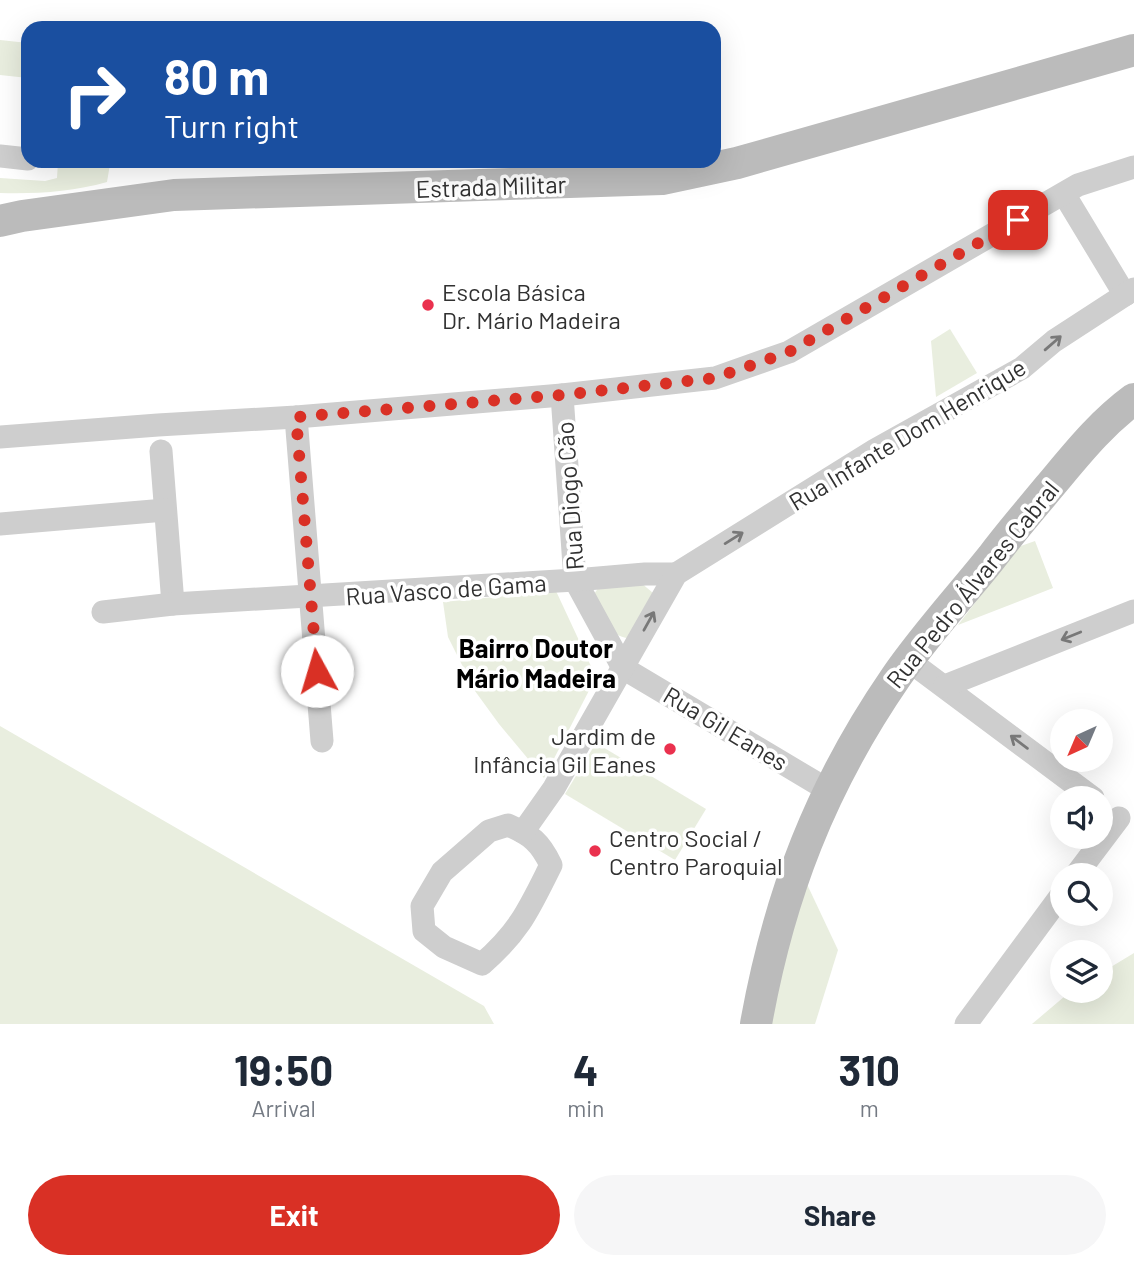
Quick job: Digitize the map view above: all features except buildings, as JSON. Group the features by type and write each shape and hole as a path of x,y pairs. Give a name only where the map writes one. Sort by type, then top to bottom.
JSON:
{"street":[{"name":"Estrada Militar","path":"721,166 1134,50"},
{"path":"0,156 21,158"},
{"path":"0,437 296,417 562,395 715,378 789,352 1078,185 1134,167"},
{"name":"Estrada Militar","path":"7,217 174,195 662,179 714,168"},
{"path":"1064,194 1129,292"},
{"name":"Rua Infante Dom Henrique","path":"676,575 875,450 1022,368 1054,341 1129,292"},
{"name":"Rua Diogo Cão","path":"562,395 575,580 623,668"},
{"name":"Rua Pedro Álvares Cabral","path":"756,1024 775,932 796,867 828,790 862,728 932,628 973,581 1024,515 1100,427 1134,399"},
{"path":"296,417 323,741"},
{"path":"161,451 173,604"},
{"path":"0,524 166,510"},
{"name":"Rua Vasco de Gama","path":"103,612 173,604 309,598 645,574 676,575"},
{"path":"523,832 554,788 676,575"},
{"path":"945,686 1134,611"},
{"path":"908,660 1077,786"},
{"name":"Rua Gil Eanes","path":"623,668 828,790"},
{"path":"1084,863 1118,811"},
{"path":"508,825 523,832 541,845 551,865 523,920 506,944 482,964 444,947 424,931 422,906 442,872 489,831 508,825"},
{"path":"966,1024 1050,910"}],"shaded area":[{"path":"0,40 21,42 21,77 0,75"},
{"path":"58,168 109,168 107,182 81,188 54,192 0,193 0,178 45,181 57,178"},
{"path":"950,329 977,373 936,397 931,341"},
{"path":"1035,541 1053,588 958,625 1018,547"},
{"path":"640,582 653,593 629,638 622,637 611,629 594,594 599,587"},
{"path":"556,591 596,677 544,778 475,691 448,637 443,602"},
{"path":"0,726 484,1006 494,1024 0,1024"},
{"path":"596,743 706,809 675,860 565,794"},
{"path":"805,880 838,950 815,1024 769,1024"},
{"path":"1134,953 1134,1024 1032,1024 1057,1003 1113,1003 1113,966"}],"place":[{"name":"Escola Básica Dr. Mário Madeira","path":"428,305"},
{"name":"Jardim de Infância Gil Eanes","path":"670,749"},
{"name":"Centro Social / Centro Paroquial","path":"595,851"}],"district":[{"name":"Bairro Doutor Mário Madeira","path":"536,662"}],"route":[{"path":"317,671 296,417 562,395 715,378 789,352 1018,220"}]}
